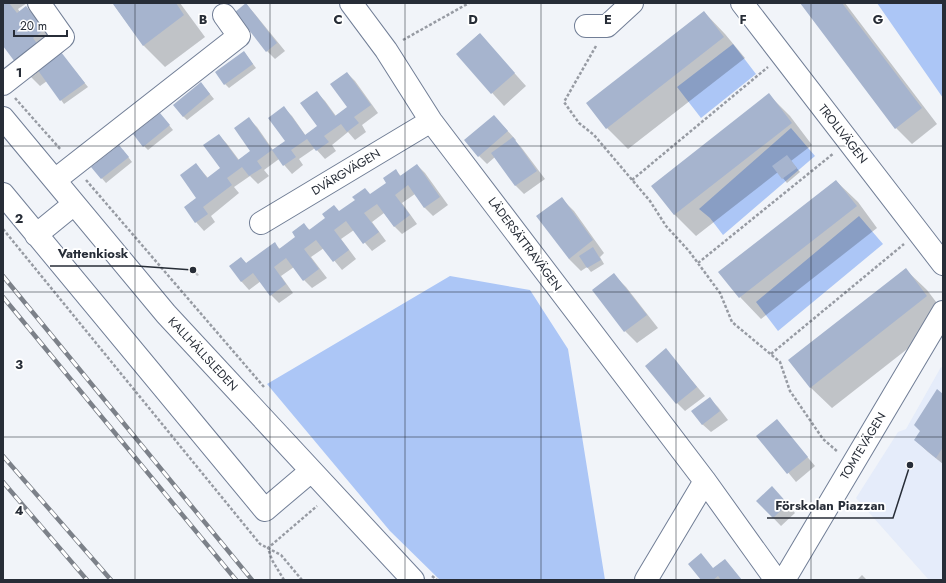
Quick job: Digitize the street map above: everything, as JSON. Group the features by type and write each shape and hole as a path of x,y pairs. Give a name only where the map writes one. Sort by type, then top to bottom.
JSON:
{"street":[{"path":"3,84 63,37 39,3"},
{"name":"LÄDERSÄTTRAVÄGEN","path":"351,3 386,50 431,121 705,481 776,580"},
{"path":"597,26 632,3"},
{"name":"TROLLVÄGEN","path":"742,3 943,264"},
{"path":"55,180 239,36 224,15"},
{"name":"KALLHÄLLSLEDEN","path":"3,118 166,314 332,493 420,576"},
{"name":"DVÄRGVÄGEN","path":"261,222 431,121"},
{"path":"3,194 265,510 312,471"},
{"path":"36,235 74,204"},
{"name":"TOMTEVÄGEN","path":"784,580 943,312"},
{"path":"646,580 705,481"}],"path":[{"path":"386,50 469,3"},
{"path":"597,26 564,102 579,123 594,135 650,201 666,226 698,263 720,293 732,322 780,362 790,391 823,439 852,465"},
{"path":"632,180 783,55"},
{"path":"3,84 265,389"},
{"path":"698,263 848,141"},
{"path":"3,229 260,544 281,555 302,580"},
{"path":"771,354 918,232"},
{"path":"268,548 332,493"},
{"path":"268,548 272,560 284,580"},
{"path":"420,576 437,580"}],"shaded area":[{"path":"877,3 943,3 943,98"},
{"path":"733,44 756,74 701,118 677,87"},
{"path":"791,128 815,156 723,235 710,218 699,209"},
{"path":"859,216 883,244 778,331 756,302"},
{"path":"450,276 530,290 568,349 605,580 440,580 390,531 267,384"},
{"path":"941,367 943,368 943,580 929,580 856,498 898,432 906,429"}],"building":[{"path":"3,3 9,3 17,13 26,6 44,30 33,38 41,49 18,66 3,46"},
{"path":"176,3 184,15 143,46 113,4"},
{"path":"246,3 277,43 266,52 235,12"},
{"path":"800,3 842,3 922,108 895,129"},
{"path":"704,11 724,37 606,129 586,103"},
{"path":"480,33 515,73 491,94 456,54"},
{"path":"244,51 253,64 224,85 215,72"},
{"path":"61,52 85,83 60,101 37,69"},
{"path":"347,72 371,105 354,117 359,123 347,132 341,124 324,136 329,142 316,151 307,139 291,150 296,157 283,166 272,150 285,141 268,118 284,106 305,135 317,126 300,103 317,91 335,116 347,107 330,84"},
{"path":"201,82 210,94 183,117 173,105"},
{"path":"769,93 792,123 674,215 651,186"},
{"path":"160,113 170,125 143,147 133,134"},
{"path":"494,115 508,131 478,157 464,140"},
{"path":"249,117 272,150 257,161 262,168 249,176 242,167 227,178 232,185 203,207 208,214 195,223 184,207 196,198 180,175 196,163 207,178 220,168 203,145 219,134 238,160 250,151 234,128"},
{"path":"513,137 537,171 515,186 491,153"},
{"path":"119,145 129,157 101,179 91,167"},
{"path":"787,155 797,168 782,179 772,166"},
{"path":"417,164 440,197 424,208 408,185 395,195 410,215 394,227 377,204 364,213 379,232 363,244 346,221 334,230 349,250 333,262 316,240 304,249 319,269 303,281 286,258 274,267 286,284 270,296 253,273 241,282 229,266 241,257 246,263 275,242 279,249 295,237 292,232 304,223 309,230 325,218 322,214 334,205 339,211 355,200 352,197 365,188 370,194 386,183 383,178 396,169 400,176"},
{"path":"836,180 857,206 739,298 718,272"},
{"path":"562,197 593,240 569,259 536,216"},
{"path":"593,247 601,260 587,268 579,256"},
{"path":"906,268 927,296 810,388 788,360"},
{"path":"614,273 647,315 624,332 592,290"},
{"path":"666,348 697,387 676,404 645,366"},
{"path":"937,389 943,394 943,447 936,458 914,440 920,431 914,425"},
{"path":"710,397 720,411 702,425 691,411"},
{"path":"777,419 808,457 787,474 756,436"},
{"path":"772,486 788,504 773,518 756,501"},
{"path":"701,553 713,568 725,559 742,580 721,580 718,576 713,580 701,580 688,564"}],"railway":[{"path":"3,276 252,580"},
{"path":"3,297 236,580"},
{"path":"3,456 111,580"},
{"path":"3,482 87,580"}],"place":[{"name":"Vattenkiosk","path":"193,270"},
{"name":"Förskolan Piazzan","path":"910,465"}]}
